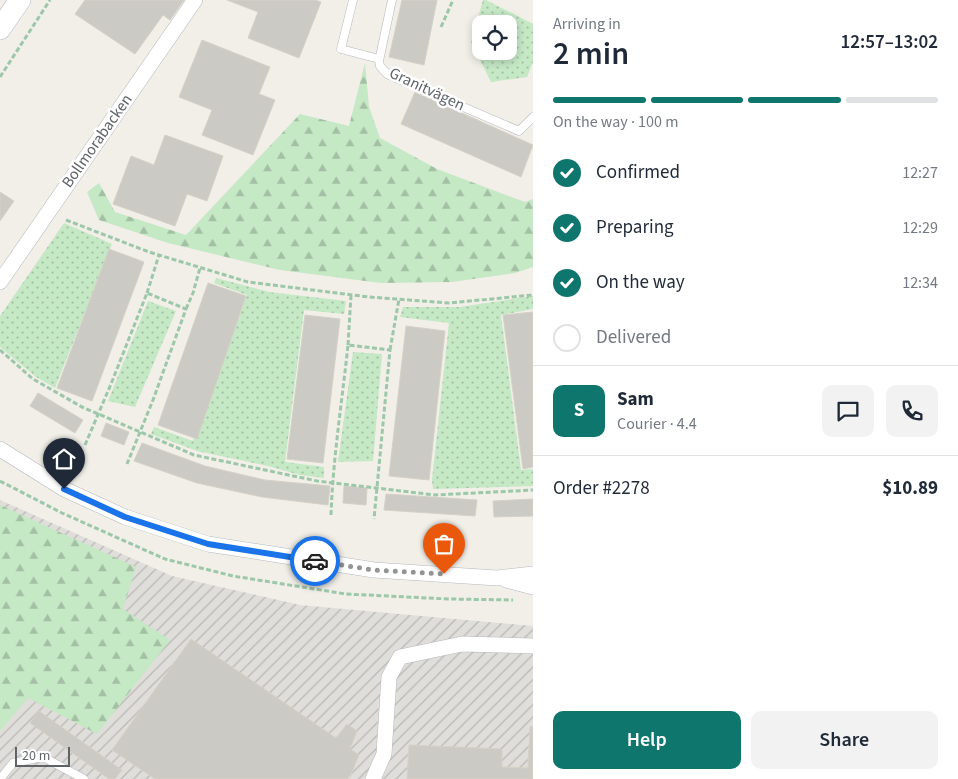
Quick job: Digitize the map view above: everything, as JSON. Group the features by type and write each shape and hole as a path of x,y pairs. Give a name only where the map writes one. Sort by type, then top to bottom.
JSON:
{"street":[{"path":"0,29 20,0"},
{"name":"Bollmorabacken","path":"0,282 195,0"},
{"path":"0,449 64,489 125,517 208,544 374,570 497,578 533,574"},
{"path":"497,578 533,587"},
{"path":"373,779 384,754 389,677 400,657 462,644 533,646"}],"lane":[{"path":"353,0 341,50 379,59"},
{"name":"Granitvägen","path":"392,0 379,59 380,66 387,74 518,131 533,117"},
{"path":"0,779 13,763 43,757 84,779"}],"path":[{"path":"0,77 50,0"},
{"path":"440,27 453,0"},
{"path":"66,220 149,252 248,282 352,295 449,303 533,295"},
{"path":"85,446 146,293 159,254"},
{"path":"127,464 177,336 200,268"},
{"path":"146,293 186,309"},
{"path":"331,515 352,295"},
{"path":"374,519 390,350 399,299"},
{"path":"348,345 390,350"},
{"path":"0,350 33,379 82,407 194,455 316,481 435,494 533,490"}],"shaded area":[{"path":"0,500 172,576 300,605 533,626 533,779 0,779"}],"green space":[{"path":"483,0 515,15 479,15"},
{"path":"517,16 533,24 533,62 527,77 491,82 480,60 517,60"},
{"path":"365,63 369,107 380,138 437,169 525,202 533,199 533,267 515,273 452,282 381,283 280,270 168,243 99,220 87,192 99,183 115,212 186,235 300,114 349,126"},
{"path":"64,223 112,244 55,388 36,377 0,347 0,316"},
{"path":"216,278 269,292 346,301 344,314 304,310 285,462 324,467 324,478 300,475 268,466 197,451 151,434 154,427 193,441 247,295 214,283"},
{"path":"533,296 533,309 501,315 521,470 533,469 533,486 433,489 432,480 449,323 400,317 403,307 460,307"},
{"path":"148,301 176,311 135,407 108,401"},
{"path":"353,352 382,354 373,461 338,462"},
{"path":"0,505 136,567 123,609 170,640 97,734 28,698 0,731"}],"building":[{"path":"85,0 184,0 170,20 163,15 135,54 75,14"},
{"path":"227,0 315,0 321,2 299,58 248,38 258,12"},
{"path":"402,0 437,0 424,65 389,57"},
{"path":"202,40 270,67 259,94 275,100 253,155 202,135 212,110 179,97"},
{"path":"415,92 533,145 521,177 401,124"},
{"path":"165,135 223,156 207,201 187,194 175,226 113,204 131,156 154,165"},
{"path":"0,192 14,201 0,221"},
{"path":"109,249 144,262 92,401 57,388"},
{"path":"208,283 246,296 197,439 158,425"},
{"path":"533,312 533,467 523,469 503,315"},
{"path":"305,315 340,319 323,463 287,459"},
{"path":"406,326 445,331 429,480 389,476"},
{"path":"38,393 83,420 75,433 30,406"},
{"path":"106,423 129,432 124,445 101,436"},
{"path":"142,443 205,466 265,480 330,486 328,505 262,497 197,483 134,461"},
{"path":"344,486 367,488 366,505 343,503"},
{"path":"386,494 477,500 475,516 384,510"},
{"path":"533,499 533,516 494,517 493,501"},
{"path":"191,639 336,738 347,724 357,731 350,749 359,755 350,777 348,776 346,779 155,779 112,750"},
{"path":"39,711 122,770 115,779 109,779 30,723"},
{"path":"530,726 533,727 533,779 407,779 409,745 502,749 502,767 528,768"}],"way so far":[{"path":"315,561 374,570 444,574"}],"route":[{"path":"64,489 125,517 208,544 315,561"}]}
